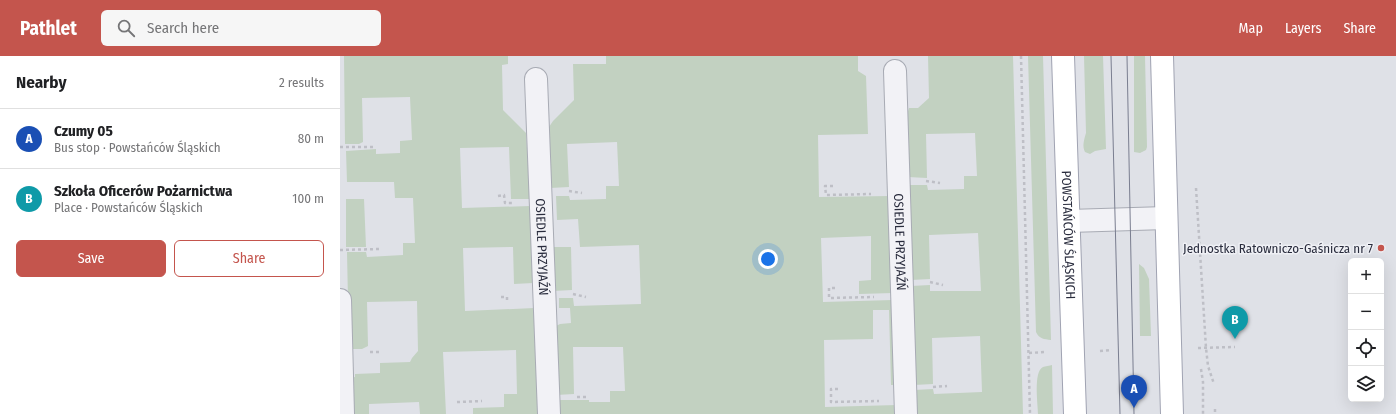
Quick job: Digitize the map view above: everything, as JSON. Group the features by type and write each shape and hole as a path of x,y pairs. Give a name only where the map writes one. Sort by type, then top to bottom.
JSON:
{"main road":[{"name":"POWSTAŃCÓW ŚLĄSKICH","path":"1063,56 1074,414"},
{"path":"1162,56 1172,414"}],"street":[{"name":"OSIEDLE PRZYJAŹŃ","path":"895,71 906,414"},
{"name":"OSIEDLE PRZYJAŹŃ","path":"536,79 549,414"},
{"path":"1068,221 1166,218"},
{"path":"340,300 343,414"}],"path":[{"path":"1021,56 1030,414"},
{"path":"340,147 376,147"},
{"path":"832,186 825,186 826,195 899,193"},
{"path":"1196,186 1206,348 1208,366 1214,384"},
{"path":"340,250 379,249"},
{"path":"835,288 828,288 829,298 902,296"},
{"path":"501,297 507,297 507,302"},
{"path":"1192,349 1235,347"},
{"path":"1203,382 1203,414"},
{"path":"838,389 831,389 831,402 878,401 883,396"},
{"path":"458,402 482,401"}],"green space":[{"path":"344,56 508,56 508,64 502,65 503,110 526,133 530,199 511,199 509,147 460,148 462,208 530,206 533,283 514,284 513,247 463,248 465,311 534,308 538,414 473,414 473,408 504,407 504,394 517,394 516,350 443,352 446,414 420,414 419,402 369,404 369,414 351,414 350,378 355,377 355,374 380,373 380,363 410,362 418,351 417,301 367,302 368,346 362,349 349,349 347,252 366,252 367,257 403,255 403,243 415,243 413,198 395,198 394,182 347,182 346,151 376,149 376,154 400,153 400,141 412,140 410,97 362,98 363,142 359,144 345,144"},
{"path":"606,56 858,56 858,71 866,76 868,134 818,135 819,197 890,196 893,293 859,294 859,281 871,280 871,236 821,238 823,302 893,300 895,385 891,385 889,310 873,310 873,339 824,340 825,407 897,405 897,414 556,414 556,400 589,400 589,402 610,402 610,391 625,391 623,347 573,347 574,394 556,395 554,327 560,324 571,323 570,308 559,308 559,298 573,298 574,306 641,304 639,245 580,247 578,219 557,220 556,196 569,196 570,200 606,199 606,186 619,186 617,142 567,144 569,187 550,188 549,127 574,100 573,64 606,64"},
{"path":"928,56 1013,56 1023,414 915,414 914,390 933,389 934,394 982,392 980,336 932,338 933,384 914,385 911,286 930,285 930,291 981,291 978,233 929,235 930,279 911,280 908,185 927,185 928,190 964,189 964,176 977,176 975,133 926,134 927,178 908,177 906,118 909,108 918,108 929,98"},
{"path":"1028,56 1043,56 1051,340 1040,337 1036,332"},
{"path":"1084,56 1103,56 1106,149 1095,151 1090,154 1085,152 1084,147 1086,133"},
{"path":"1134,56 1145,56 1147,147 1146,150 1140,153 1134,152"},
{"path":"346,199 364,199 366,247 346,247"},
{"path":"552,247 571,247 572,290 553,291"},
{"path":"1139,264 1144,268 1149,279 1151,336 1140,336"},
{"path":"1052,365 1053,414 1038,414 1038,375 1043,367"}],"tram line":[{"path":"1111,56 1120,414"},
{"path":"1127,56 1134,414"}],"place":[{"name":"Jednostka Ratowniczo-Gaśnicza nr 7","path":"1381,248"},
{"name":"Szkoła Oficerów Pożarnictwa","path":"1235,339"},
{"name":"Czumy 05","path":"1134,408"}]}
